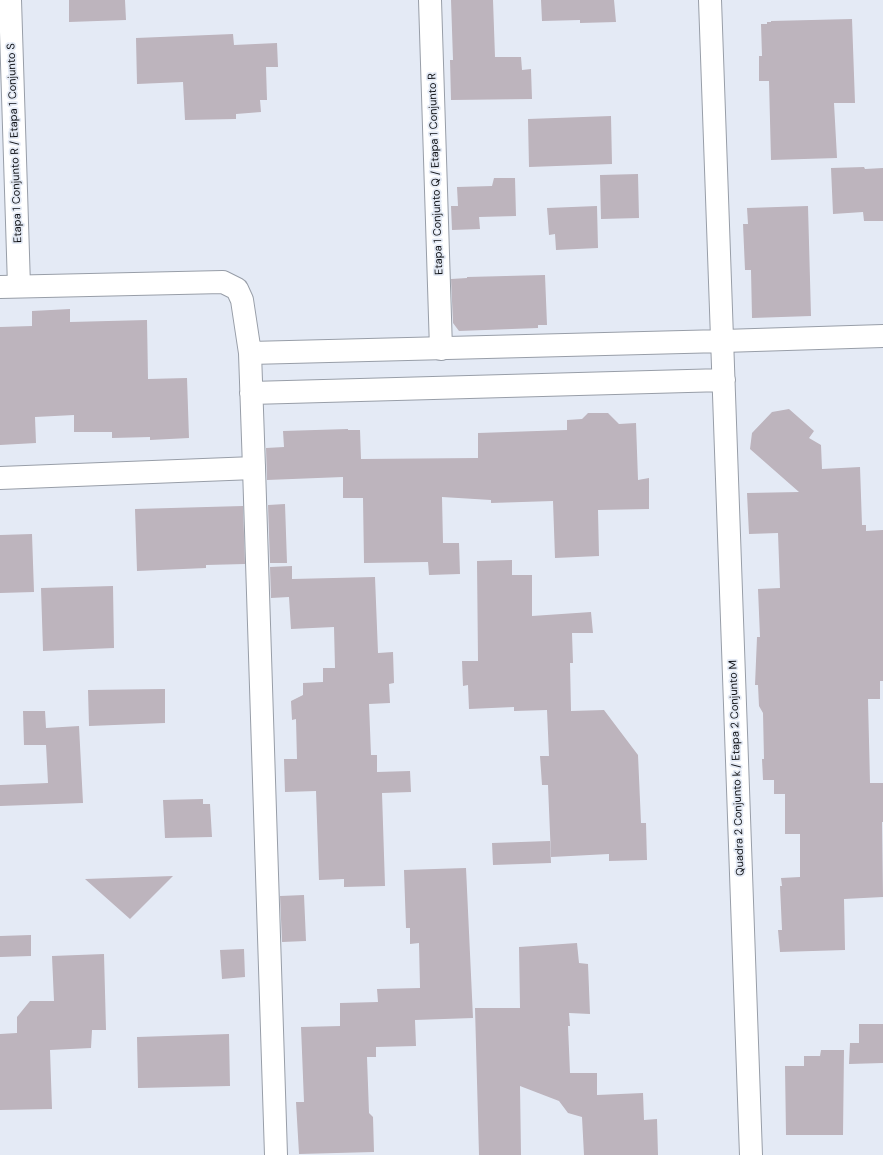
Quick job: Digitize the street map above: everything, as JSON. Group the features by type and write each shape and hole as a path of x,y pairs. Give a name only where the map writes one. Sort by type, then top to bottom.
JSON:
{"street":[{"name":"Etapa 1 Conjunto R / Etapa 1 Conjunto S","path":"9,286 10,0"},
{"name":"Etapa 1 Conjunto Q / Etapa 1 Conjunto R","path":"430,0 441,349"},
{"name":"Quadra 2 Conjunto k / Etapa 2 Conjunto M","path":"710,0 751,1155"},
{"path":"9,286 223,282 237,288 240,294 250,353 276,1155"},
{"path":"250,353 883,336"},
{"path":"251,393 724,380"},
{"path":"0,478 254,468"}],"building":[{"path":"69,0 125,0 126,20 69,22"},
{"path":"451,0 493,0 495,57 521,57 522,70 531,69 532,99 451,100 450,60 453,60"},
{"path":"541,0 614,0 616,22 580,23 580,20 542,21"},
{"path":"852,19 855,103 834,103 837,158 771,160 769,81 759,81 759,56 762,56 761,24 767,24 767,22 771,21"},
{"path":"233,34 234,45 277,43 278,67 266,67 267,100 260,100 261,112 236,114 236,119 185,120 183,82 137,84 136,38"},
{"path":"611,116 612,164 529,167 528,119"},
{"path":"864,167 865,169 883,168 883,221 864,221 863,212 833,214 831,168"},
{"path":"638,174 639,218 601,219 600,175"},
{"path":"494,178 515,178 516,216 479,217 480,229 452,230 451,206 458,206 457,187 492,186"},
{"path":"597,206 598,248 556,250 555,234 549,235 547,208"},
{"path":"808,206 811,316 752,318 751,270 745,270 743,224 748,224 747,208"},
{"path":"545,275 547,325 538,325 538,328 459,331 453,323 451,279 467,277"},
{"path":"70,309 70,322 147,320 148,379 187,378 189,438 150,440 150,437 112,438 112,432 74,432 74,415 35,417 36,443 0,445 0,327 32,326 32,311"},
{"path":"789,409 814,431 809,438 821,445 822,469 860,467 862,525 866,525 866,531 883,530 883,681 880,681 880,699 868,699 870,783 883,783 883,897 844,899 845,950 780,952 778,930 782,930 781,878 800,877 800,834 785,834 785,794 774,794 774,780 763,780 763,713 759,706 758,685 755,685 757,637 760,637 758,589 780,588 778,533 749,534 747,493 799,492 750,449 752,433 772,412"},
{"path":"588,413 608,413 619,424 636,423 638,480 649,478 649,509 598,510 599,556 555,558 553,501 491,503 491,500 442,497 443,543 459,543 460,574 429,575 428,562 364,563 363,498 343,498 343,477 267,480 266,448 284,447 283,431 360,430 361,459 478,458 478,433 567,430 567,420 582,419"},
{"path":"285,504 287,563 270,563 268,505"},
{"path":"243,506 245,564 206,565 206,568 137,571 135,509"},
{"path":"32,534 34,592 0,593 0,535"},
{"path":"512,560 512,575 532,575 532,616 591,612 593,633 572,633 573,663 570,663 571,711 604,710 638,755 641,823 646,823 647,860 609,861 609,854 551,857 548,785 542,785 540,756 549,756 547,710 514,711 514,707 469,709 468,685 463,686 462,661 478,661 477,561"},
{"path":"292,566 292,579 375,577 378,653 393,652 394,683 389,684 390,703 369,704 371,755 377,755 377,772 410,771 411,792 382,793 385,886 344,887 344,879 319,880 316,791 285,792 284,759 297,759 296,719 292,720 291,701 303,695 303,683 323,682 323,668 335,668 334,627 291,629 289,597 271,598 270,567"},
{"path":"113,586 114,648 43,651 41,588"},
{"path":"165,689 165,723 89,726 88,690"},
{"path":"23,711 45,711 46,728 79,726 83,803 0,806 0,785 48,783 46,745 24,745"},
{"path":"203,799 203,804 210,804 212,837 165,838 163,800"},
{"path":"550,841 551,863 493,865 492,843"},
{"path":"466,868 473,1018 415,1020 416,1046 376,1047 376,1057 367,1057 369,1113 373,1117 374,1152 299,1154 296,1102 304,1102 301,1027 340,1026 340,1003 378,1002 377,989 420,988 419,943 410,944 410,928 406,928 404,870"},
{"path":"173,876 130,919 85,879"},
{"path":"304,895 306,941 282,942 280,896"},
{"path":"31,935 31,956 0,957 0,936"},
{"path":"577,943 579,963 588,964 590,1014 569,1013 570,1026 568,1026 570,1073 597,1073 597,1095 643,1093 644,1120 657,1119 658,1155 584,1155 582,1117 568,1113 559,1101 520,1086 521,1155 479,1155 475,1008 520,1008 519,947"},
{"path":"244,949 245,977 222,979 220,950"},
{"path":"104,954 106,1030 92,1030 91,1048 50,1050 52,1109 0,1110 0,1034 17,1033 17,1017 30,1001 54,1001 52,956"},
{"path":"859,1024 883,1024 883,1063 849,1064 850,1043 859,1043"},
{"path":"229,1034 230,1086 138,1088 137,1037"},
{"path":"821,1050 844,1050 843,1135 786,1135 785,1066 804,1066 804,1056 820,1056"}]}
